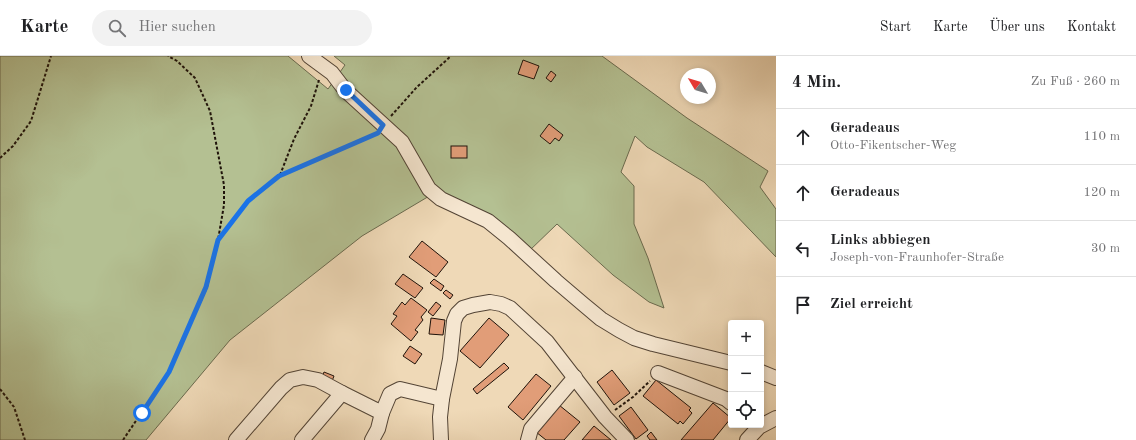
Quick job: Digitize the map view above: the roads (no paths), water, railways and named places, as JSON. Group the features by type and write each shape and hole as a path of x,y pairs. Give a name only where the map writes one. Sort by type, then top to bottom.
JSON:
{"street":[{"path":"309,56 332,73 346,90 402,142 425,183 434,195 488,221 601,319 634,338 728,362"},
{"path":"442,440 440,417 450,360 454,321 457,314 463,308 473,304 490,302 501,304 510,308 547,342 575,376 605,417 627,440"},
{"path":"658,373 728,401"},
{"path":"764,373 776,378"},
{"path":"528,440 531,429 575,376"},
{"path":"236,440 281,388 290,380 303,377 318,380 382,413"},
{"path":"372,440 378,430 382,413 390,394 400,389 442,399"},
{"path":"302,440 342,393"},
{"path":"764,423 776,418"},
{"path":"747,440 756,428"}]}
